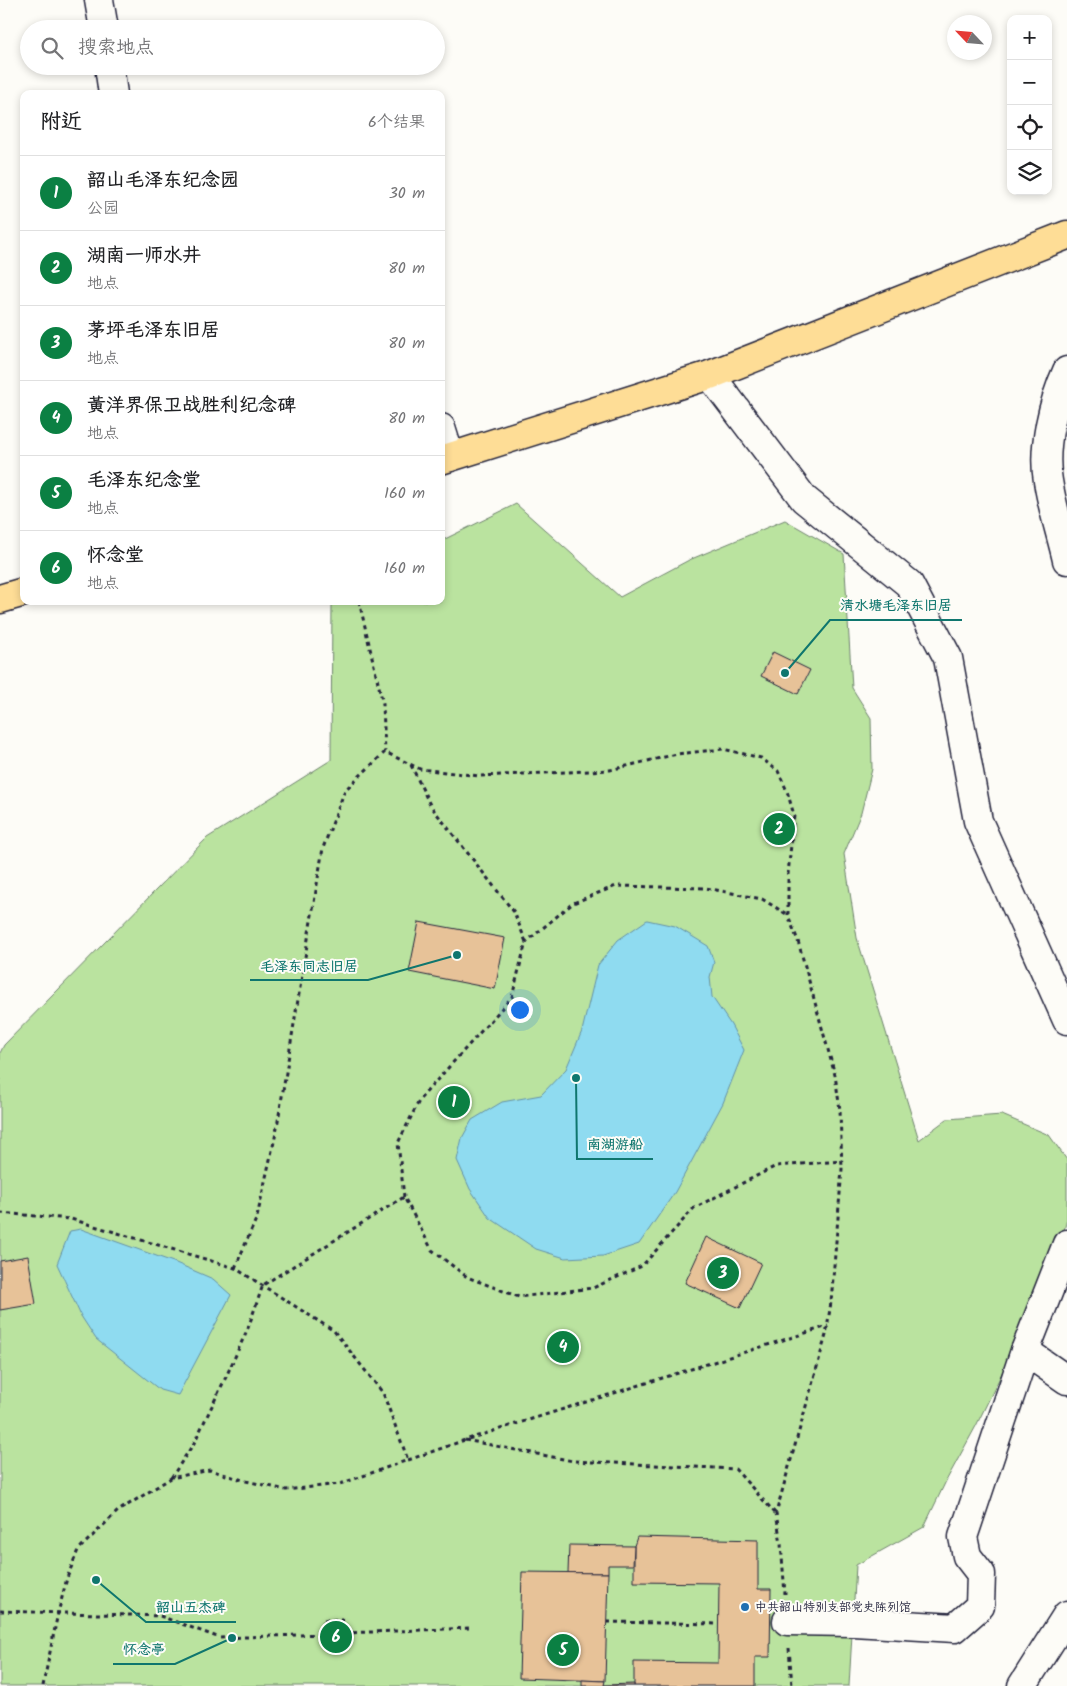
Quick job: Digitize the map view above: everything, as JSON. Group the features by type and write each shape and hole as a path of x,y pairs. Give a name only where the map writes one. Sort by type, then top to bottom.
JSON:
{"main road":[{"path":"446,458 710,375 1067,234"},
{"path":"0,599 20,593"}],"street":[{"path":"99,0 102,20"},
{"path":"110,75 112,90"},
{"path":"1067,371 1060,387 1047,439 1047,479 1067,560"},
{"path":"710,375 804,499 909,584 948,658 978,821 1067,1020"},
{"path":"787,1622 854,1622 955,1628 980,1606 981,1574 967,1556 963,1537 1025,1351 1067,1244"},
{"path":"1025,1351 1067,1380"},
{"path":"1022,1686 1067,1615"}],"path":[{"path":"235,1268 257,1216 276,1133 323,848 345,790 385,752 383,704 360,605"},
{"path":"385,752 420,770 480,776 610,770 677,754 723,749 761,758 778,771 787,791 794,816 788,874 788,915 798,941 835,1075 840,1110 842,1161 828,1326 776,1513 781,1544 792,1686"},
{"path":"411,765 430,805 514,912 526,942"},
{"path":"788,915 762,899 706,888 616,886 573,903 526,942 512,997 420,1099 398,1143 404,1197 432,1250 467,1277 519,1297 594,1288 642,1266 694,1208 776,1166 842,1161"},
{"path":"171,1478 198,1435 248,1328 263,1286 404,1197"},
{"path":"0,1213 71,1219 235,1268 334,1331 383,1393 408,1460"},
{"path":"43,1686 67,1578 78,1550 118,1511 171,1478 210,1470 286,1490 340,1484 465,1440 828,1326"},
{"path":"465,1440 573,1461 735,1469 776,1513"},
{"path":"0,1611 160,1616 220,1638 324,1634"},
{"path":"324,1620 344,1620 345,1633 345,1646 324,1646 324,1620"},
{"path":"606,1622 718,1624"},
{"path":"345,1633 472,1628"}],"green space":[{"path":"516,504 620,597 689,560 785,520 844,554 852,688 871,718 872,769 861,813 844,854 857,938 919,1140 947,1119 1002,1115 1049,1135 1067,1160 1067,1219 1059,1250 1030,1316 924,1527 856,1565 849,1686 0,1686 0,1053 4,1045 207,838 331,760 332,605 445,605 445,539"}],"water":[{"path":"647,920 675,926 708,946 714,962 710,977 712,997 731,1025 744,1050 723,1103 675,1192 639,1244 603,1256 565,1258 536,1249 490,1218 470,1189 457,1160 462,1138 472,1120 502,1102 541,1095 566,1069 582,1031 598,965 618,940"},
{"path":"81,1229 176,1263 213,1279 231,1295 178,1395 160,1390 96,1339 81,1316 57,1264 70,1231"}],"building":[{"path":"773,652 810,670 798,694 761,676"},
{"path":"419,922 505,938 495,989 409,972"},
{"path":"706,1237 761,1263 740,1308 685,1283"},
{"path":"28,1256 36,1304 0,1310 0,1261"},
{"name":"中共韶山特别支部党史陈列馆","path":"637,1537 758,1540 758,1589 771,1589 770,1657 755,1657 755,1686 634,1686 634,1662 718,1663 719,1583 634,1582 634,1546"},
{"path":"569,1545 634,1546 633,1565 608,1565 608,1573 568,1573"},
{"path":"522,1572 608,1573 605,1681 519,1678"},
{"path":"582,1680 605,1681 604,1685 634,1684 634,1686 582,1686"}],"place":[{"name":"清水塘毛泽东旧居","path":"785,673"},
{"name":"湖南一师水井","path":"779,829"},
{"name":"毛泽东同志旧居","path":"457,955"},
{"name":"南湖游船","path":"576,1078"},
{"name":"韶山毛泽东纪念园","path":"454,1102"},
{"name":"茅坪毛泽东旧居","path":"723,1273"},
{"name":"黄洋界保卫战胜利纪念碑","path":"563,1347"},
{"name":"韶山五杰碑","path":"96,1580"},
{"name":"中共韶山特别支部党史陈列馆","path":"745,1607"},
{"name":"怀念堂","path":"336,1637"},
{"name":"怀念亭","path":"232,1638"},
{"name":"毛泽东纪念堂","path":"563,1650"}]}
